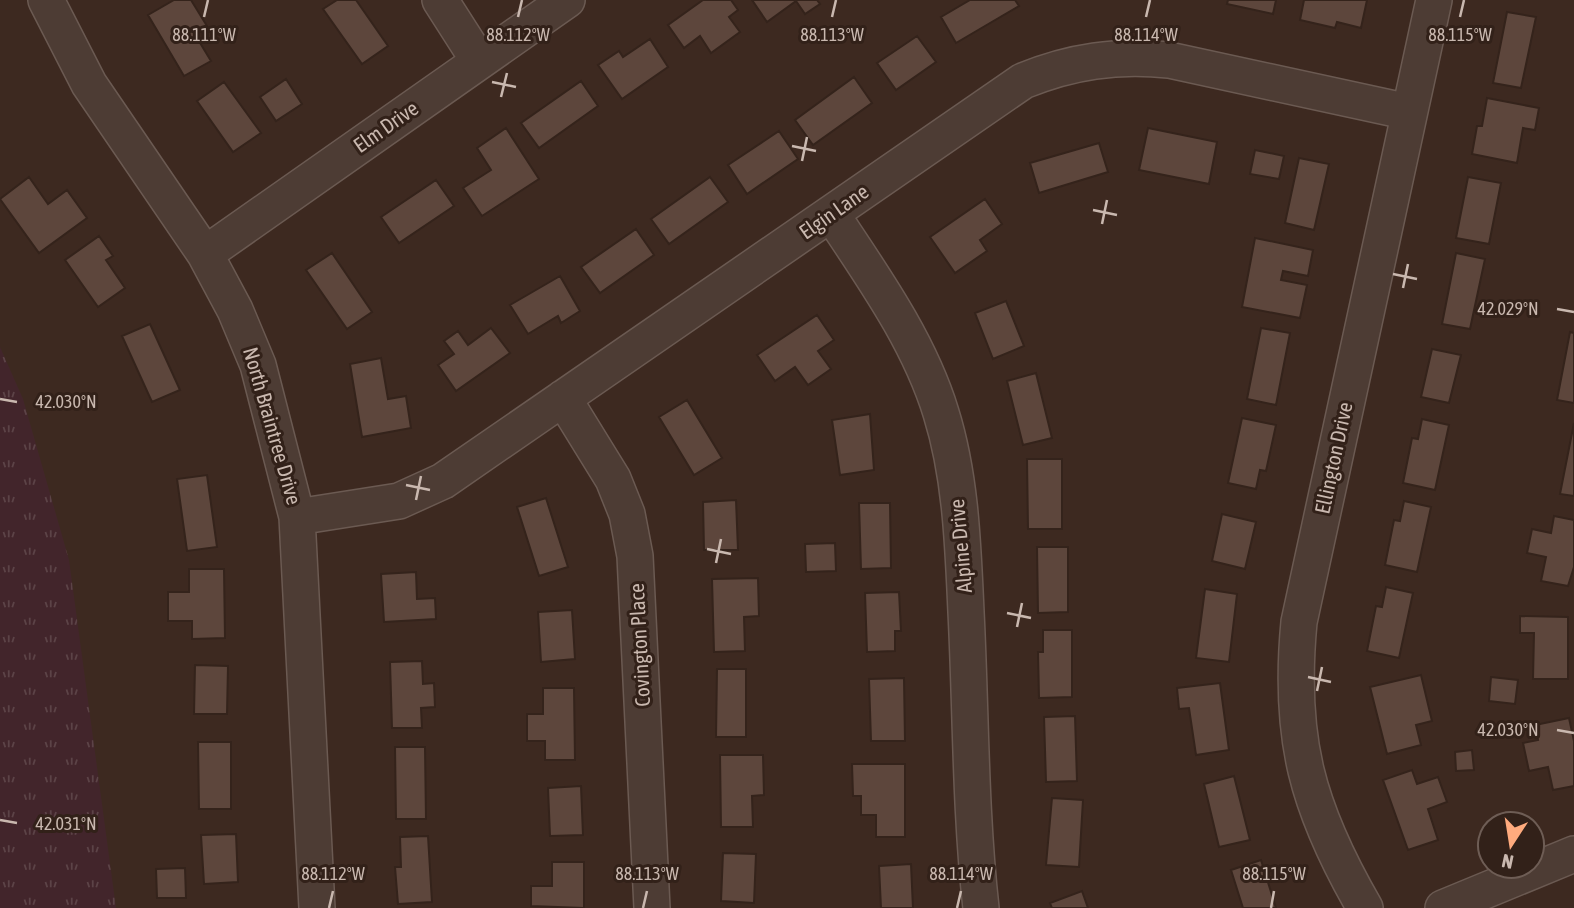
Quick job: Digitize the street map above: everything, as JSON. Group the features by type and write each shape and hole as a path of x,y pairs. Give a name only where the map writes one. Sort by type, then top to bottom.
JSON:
{"street":[{"name":"North Braintree Drive","path":"46,0 89,84 205,254 235,310 258,365 297,517 317,908"},
{"path":"440,0 479,61"},
{"name":"Elm Drive","path":"205,254 567,0"},
{"name":"Ellington Drive","path":"1365,908 1334,855 1317,814 1296,721 1295,668 1299,622 1434,0"},
{"name":"Elgin Lane","path":"297,517 398,501 443,481 1023,81 1059,66 1130,56 1169,60 1409,112"},
{"name":"Alpine Drive","path":"832,215 886,297 916,353 941,413 955,475 963,539 981,908"},
{"name":"Covington Place","path":"564,398 612,479 628,514 635,556 652,908"},
{"path":"1443,908 1574,854"}],"green space":[{"path":"0,347 23,399 69,560 116,908 0,908"}],"building":[{"path":"174,0 191,0 207,26 194,33 211,61 184,76 148,15"},
{"path":"337,0 356,0 388,46 362,64 323,9"},
{"path":"703,0 731,0 738,10 729,17 740,32 711,53 700,36 684,48 668,25"},
{"path":"752,0 817,0 820,4 805,14 796,1 767,22"},
{"path":"970,0 1015,0 1019,6 956,43 941,17"},
{"path":"1228,0 1276,0 1273,14 1227,4"},
{"path":"1304,0 1367,0 1361,28 1337,22 1335,28 1300,20"},
{"path":"1507,12 1536,17 1521,88 1493,83"},
{"path":"917,36 936,62 896,90 877,63"},
{"path":"650,39 668,67 622,99 598,65 619,51 623,57"},
{"path":"854,77 872,103 813,145 795,120"},
{"path":"286,79 302,104 276,121 260,97"},
{"path":"581,81 598,106 539,148 521,123"},
{"path":"224,82 261,133 233,152 197,101"},
{"path":"1487,98 1539,108 1535,130 1523,128 1517,163 1472,154 1477,126 1482,126"},
{"path":"506,128 539,179 482,216 463,188 491,170 477,148"},
{"path":"1148,128 1217,142 1209,184 1139,170"},
{"path":"779,131 798,159 747,194 728,165"},
{"path":"1099,143 1108,172 1039,193 1030,163"},
{"path":"1255,150 1284,156 1279,179 1250,174"},
{"path":"1299,158 1329,164 1314,230 1285,223"},
{"path":"29,177 48,204 67,190 87,218 39,253 0,199"},
{"path":"710,177 728,202 669,244 651,219"},
{"path":"1468,177 1501,183 1489,244 1456,238"},
{"path":"436,180 454,206 399,243 381,217"},
{"path":"985,199 1002,224 980,240 987,251 955,273 930,237"},
{"path":"636,229 654,255 600,293 581,267"},
{"path":"99,236 113,256 106,260 125,288 98,307 65,260"},
{"path":"1255,238 1313,250 1308,276 1283,271 1281,280 1307,285 1300,318 1242,307"},
{"path":"332,253 372,312 347,329 306,270"},
{"path":"1456,253 1485,259 1470,329 1442,324"},
{"path":"560,276 580,311 561,323 558,316 528,334 510,305"},
{"path":"1006,301 1024,346 993,359 975,313"},
{"path":"817,315 834,340 818,351 831,369 808,385 795,367 775,381 757,355"},
{"path":"150,324 180,390 152,402 122,336"},
{"path":"491,328 510,353 456,391 438,365 454,354 444,341 458,331 468,345"},
{"path":"1261,328 1290,333 1276,405 1247,399"},
{"path":"1570,332 1574,333 1574,403 1557,400"},
{"path":"1432,349 1461,355 1449,403 1421,397"},
{"path":"381,358 388,399 406,396 411,428 362,437 350,364"},
{"path":"1036,373 1052,438 1023,445 1007,381"},
{"path":"687,400 722,458 694,475 659,417"},
{"path":"870,414 874,470 840,475 832,420"},
{"path":"1242,418 1276,425 1266,471 1260,470 1256,489 1228,483"},
{"path":"1422,419 1449,425 1435,490 1403,483 1412,438 1418,439"},
{"path":"1574,423 1574,496 1560,494"},
{"path":"1027,459 1062,459 1062,529 1028,529"},
{"path":"207,475 217,547 187,551 177,479"},
{"path":"546,498 568,567 539,576 517,507"},
{"path":"736,500 738,550 704,550 703,502"},
{"path":"1404,501 1431,507 1417,572 1385,565 1394,520 1400,521"},
{"path":"859,503 890,503 891,568 861,569"},
{"path":"1222,514 1256,522 1245,569 1212,561"},
{"path":"1554,516 1574,520 1574,567 1568,586 1541,581 1546,557 1527,553 1532,529 1551,533"},
{"path":"835,543 836,571 806,572 805,544"},
{"path":"1037,547 1068,547 1068,612 1038,613"},
{"path":"189,569 224,569 225,638 192,639 192,621 168,621 168,592 189,592"},
{"path":"416,572 417,599 435,598 436,619 384,622 381,574"},
{"path":"758,578 759,616 744,617 745,651 714,652 712,579"},
{"path":"1386,587 1413,593 1399,658 1367,651 1376,606 1382,607"},
{"path":"1205,589 1237,594 1229,662 1196,658"},
{"path":"899,592 901,631 895,631 895,651 867,652 865,593"},
{"path":"572,610 575,659 541,662 538,612"},
{"path":"1520,616 1568,617 1568,679 1533,679 1534,633 1520,633"},
{"path":"1043,630 1072,630 1072,697 1039,698 1038,652 1043,652"},
{"path":"422,661 423,684 434,683 435,707 421,708 422,728 392,728 390,662"},
{"path":"195,665 228,666 227,714 194,714"},
{"path":"717,669 746,669 746,737 716,737"},
{"path":"1421,675 1432,721 1416,725 1421,745 1387,754 1370,687"},
{"path":"1491,677 1518,680 1515,704 1489,701"},
{"path":"904,678 905,741 871,741 869,679"},
{"path":"1220,683 1229,750 1196,755 1189,708 1179,709 1177,688"},
{"path":"543,688 574,688 575,760 545,760 545,741 527,741 527,714 543,714"},
{"path":"1075,716 1077,781 1046,782 1044,717"},
{"path":"1569,718 1574,741 1574,786 1553,790 1548,767 1529,771 1523,743 1538,740 1535,725"},
{"path":"198,742 231,742 231,809 199,809"},
{"path":"395,747 425,747 426,819 396,819"},
{"path":"1472,750 1474,770 1456,771 1455,752"},
{"path":"720,755 763,755 764,795 752,796 753,827 721,827"},
{"path":"852,764 905,764 905,837 876,837 876,815 861,815 861,796 853,796"},
{"path":"1412,770 1417,784 1438,777 1447,802 1428,809 1438,840 1408,850 1383,780"},
{"path":"1234,776 1250,840 1219,847 1204,784"},
{"path":"581,786 583,835 550,836 548,788"},
{"path":"1052,798 1083,800 1079,867 1046,865"},
{"path":"236,834 238,882 204,884 201,835"},
{"path":"428,836 432,902 398,904 395,867 401,867 400,837"},
{"path":"723,853 756,854 754,903 721,901"},
{"path":"1261,860 1276,908 1243,908 1231,870"},
{"path":"552,862 584,862 584,908 531,906 531,886 552,886"},
{"path":"911,864 913,908 881,908 879,866"},
{"path":"185,868 186,898 157,898 156,869"},
{"path":"1082,891 1088,908 1052,908 1050,903"}]}
